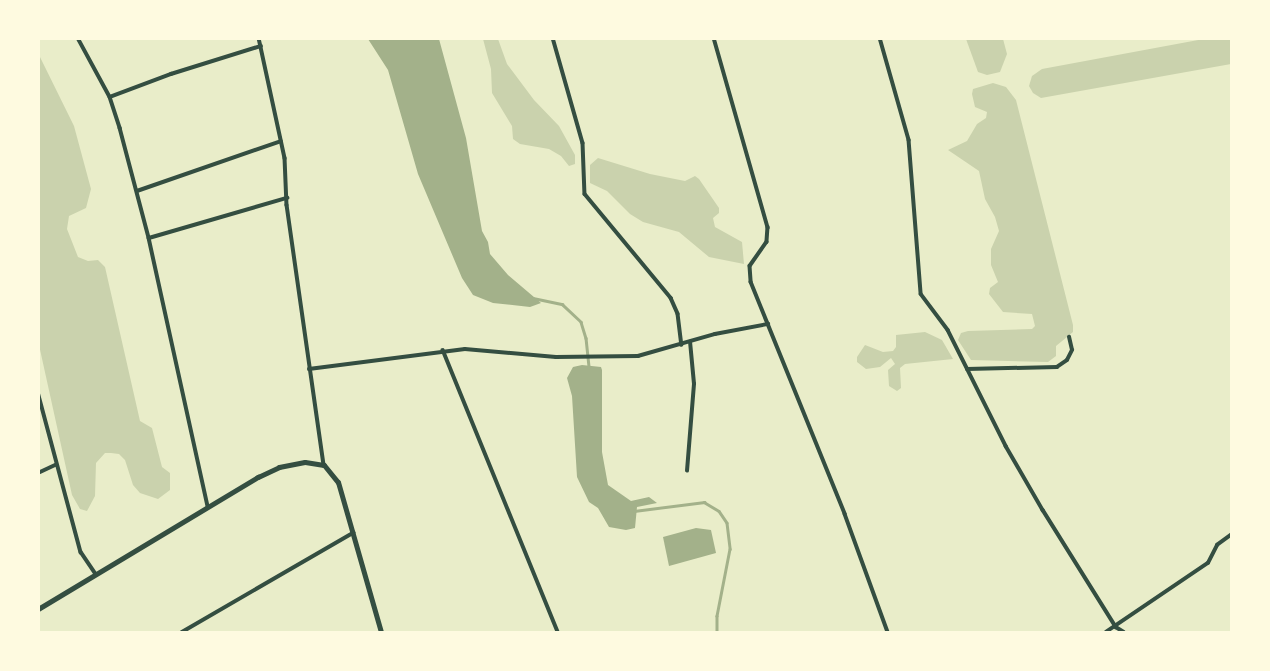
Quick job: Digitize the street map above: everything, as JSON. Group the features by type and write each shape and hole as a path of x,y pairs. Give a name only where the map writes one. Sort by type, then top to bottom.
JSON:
{"street":[{"path":"78,38 110,97 149,238 208,507"},
{"path":"259,38 281,141 309,369 324,465 338,481 381,632"},
{"path":"553,38 583,143 585,194 671,298 678,314 682,345"},
{"path":"714,38 768,227 767,242 750,266 749,273 888,632"},
{"path":"880,38 909,140 921,294 948,330 1043,510 1116,627 1124,632"},
{"path":"110,97 171,74 261,46"},
{"path":"136,191 281,141"},
{"path":"149,238 287,198"},
{"path":"309,369 443,351 493,350 556,357 621,357 653,353 768,324"},
{"path":"967,369 1057,367 1068,360 1072,350 1069,337"},
{"path":"687,471 694,384 690,342"},
{"path":"443,351 558,632"},
{"path":"38,392 55,465 81,552 96,574"},
{"path":"38,609 279,467 304,462 324,465"},
{"path":"38,473 55,465"},
{"path":"182,632 353,533"},
{"path":"1106,632 1208,563 1217,545 1231,534"}],"shaded area":[{"path":"1209,38 1231,39 1231,64 1041,98 1033,93 1029,86 1032,76 1042,69"},
{"path":"368,39 439,39 466,138 482,231 490,254 508,275 541,303 530,307 493,303 473,295 462,278 418,174 388,70"},
{"path":"483,39 498,39 507,64 534,100 559,126 575,155 575,164 569,166 561,156 549,149 520,144 513,139 512,126 492,93 491,69"},
{"path":"966,39 1003,39 1007,54 1000,72 987,75 978,72"},
{"path":"39,55 74,126 91,189 86,208 69,216 67,229 78,257 88,261 98,260 105,267 140,421 152,428 162,467 170,473 170,490 158,499 140,493 133,485 125,460 119,454 111,453 105,453 96,463 95,496 87,511 80,509 72,495 39,345"},
{"path":"993,83 1006,87 1016,100 1073,325 1073,332 1056,346 1056,356 1048,362 971,360 958,340 961,333 968,331 1032,329 1035,326 1032,314 1003,312 989,294 990,288 998,282 991,265 991,249 999,231 985,199 979,171 948,150 967,141 977,124 986,118 987,112 975,107 973,89"},
{"path":"598,158 650,174 685,181 695,176 719,208 719,213 713,218 715,227 742,242 744,264 709,257 679,232 643,222 630,214 607,191 590,183 590,165"},
{"path":"925,332 942,340 953,359 905,364 900,368 901,388 897,391 889,386 888,370 895,364 891,358 880,367 866,369 857,362 857,357 865,345 883,352 893,351 896,347 896,335"},
{"path":"573,367 601,367 602,370 602,452 608,485 631,501 649,497 657,503 637,507 635,528 626,530 609,527 598,508 589,502 577,477 572,396 567,378"},
{"path":"696,528 711,530 716,553 669,566 663,537"}],"waterway":[{"path":"533,298 562,304 581,322 586,338 589,368"},
{"path":"634,511 704,502 719,511 727,523 730,549 717,616 717,632"}]}
